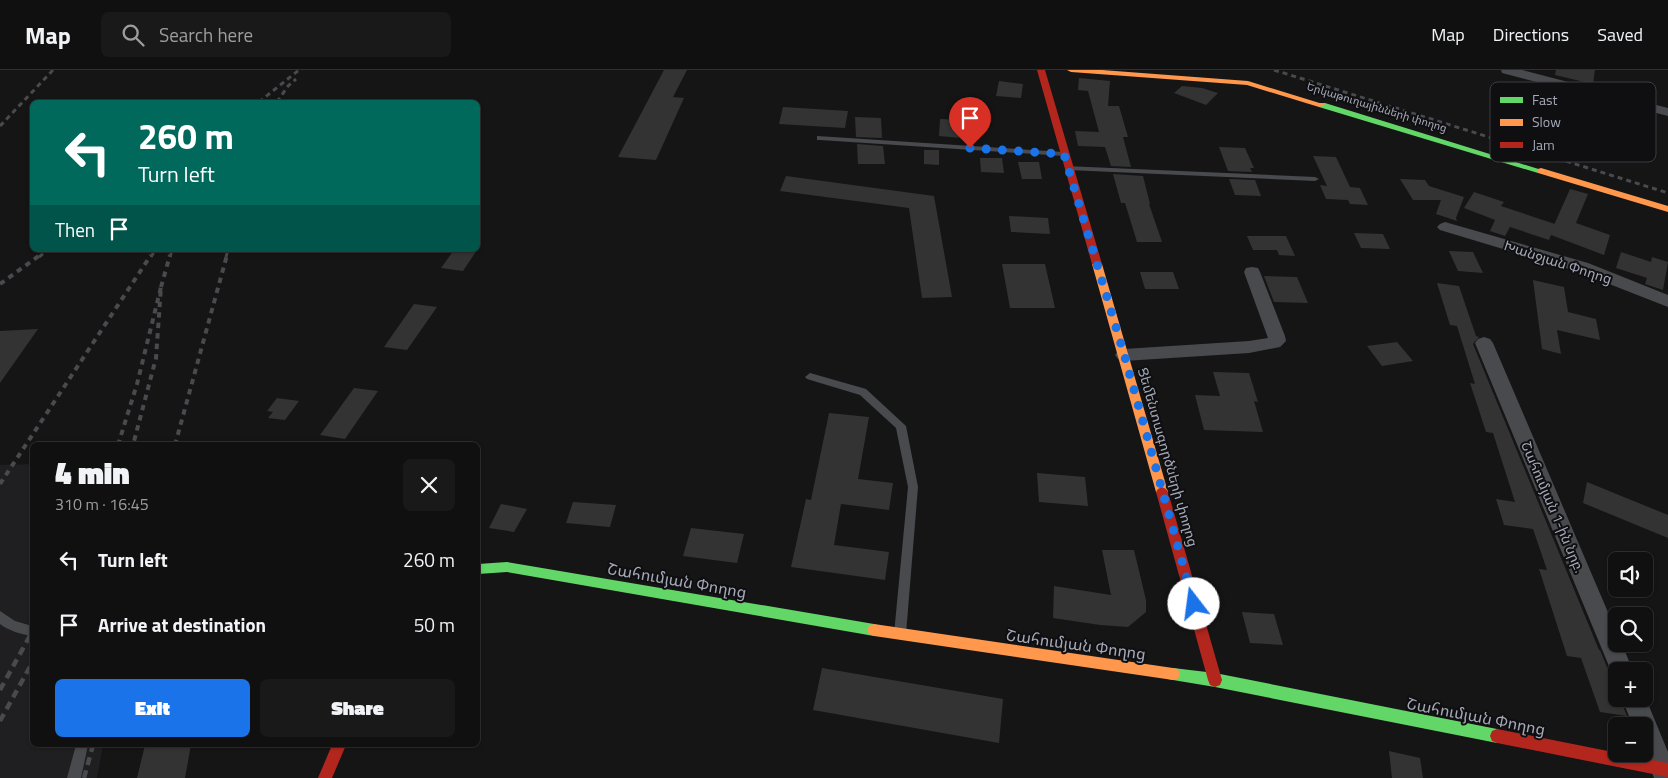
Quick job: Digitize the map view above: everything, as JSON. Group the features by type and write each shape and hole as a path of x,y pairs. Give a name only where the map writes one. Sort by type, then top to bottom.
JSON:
{"street":[{"name":"Ցեմենտագործների փողոց","path":"1041,70 1068,168 1124,354 1215,680"},
{"name":"Երկաթուղայինների փողոց","path":"1071,70 1248,83 1490,156"},
{"path":"1507,70 1554,82"},
{"name":"Երկաթուղայինների փողոց","path":"1511,162 1668,209"},
{"name":"Խանջյան Փողոց","path":"1445,227 1582,267 1668,301"},
{"path":"1124,354 1274,344 1276,336 1252,272"},
{"name":"Շահումյան 1-ին նրբ.","path":"1484,343 1618,662"},
{"name":"Շահումյան Փողոց","path":"480,569 507,567 900,635 1215,680 1666,770"},
{"path":"1638,707 1666,770"},
{"path":"325,778 338,747"}],"lane":[{"path":"820,138 1064,154"},
{"path":"1068,168 1315,179"},
{"path":"810,377 863,392 901,426 913,487 900,635"},
{"path":"0,616 12,626 30,630"},
{"path":"74,778 82,747"}],"shaded area":[{"path":"30,464 30,747 103,747 97,778 0,778 0,465"}],"building":[{"path":"664,70 687,70 673,97 684,98 656,160 618,157"},
{"path":"1556,70 1595,70 1593,82 1585,82 1555,75"},
{"path":"1079,78 1110,81 1108,106 1119,106 1128,137 1123,137 1131,167 1111,166 1105,147 1078,146 1075,131 1099,132 1088,91 1078,90"},
{"path":"999,81 1023,84 1021,98 996,96"},
{"path":"1182,86 1202,88 1218,93 1206,105 1174,93"},
{"path":"783,107 848,111 845,128 779,124"},
{"path":"855,117 881,118 882,138 856,137"},
{"path":"940,119 962,120 962,138 939,136"},
{"path":"857,144 883,146 885,164 858,164"},
{"path":"1219,147 1245,148 1254,168 1250,168 1252,172 1228,171"},
{"path":"924,150 939,150 939,165 924,164"},
{"path":"1313,156 1336,157 1350,187 1360,188 1368,205 1350,204 1348,200 1326,199 1320,185 1327,186"},
{"path":"980,158 1002,158 1004,173 981,172"},
{"path":"1018,162 1039,162 1042,179 1022,179"},
{"path":"1113,174 1143,176 1149,204 1162,242 1137,242 1125,203 1121,203"},
{"path":"786,176 934,196 952,297 922,298 909,208 780,191"},
{"path":"1229,179 1255,180 1261,196 1235,195"},
{"path":"1400,179 1425,180 1429,186 1464,197 1456,218 1457,221 1436,214 1441,200 1413,200"},
{"path":"1570,189 1588,194 1576,223 1610,235 1604,255 1551,235 1549,240 1510,227 1505,236 1490,231 1495,220 1464,208 1474,192 1504,202 1501,206 1555,224"},
{"path":"1009,216 1048,218 1050,234 1011,232"},
{"path":"1354,233 1383,234 1390,249 1361,248"},
{"path":"1247,236 1286,236 1295,256 1279,255 1277,250 1253,250"},
{"path":"1449,251 1473,252 1483,273 1458,271"},
{"path":"453,252 476,252 463,271 441,268"},
{"path":"1621,252 1651,262 1652,257 1668,262 1663,290 1645,284 1647,278 1616,268"},
{"path":"1002,264 1045,264 1055,308 1010,308"},
{"path":"1140,272 1173,272 1179,289 1145,289"},
{"path":"1264,276 1297,277 1308,303 1274,302"},
{"path":"1533,280 1564,287 1568,312 1596,319 1600,340 1557,330 1561,354 1542,349"},
{"path":"1437,283 1459,286 1476,336 1479,337 1473,344 1608,670 1608,707 1623,707 1627,716 1600,712 1581,658 1567,656 1539,569 1547,570 1533,529 1504,525 1496,499 1515,502 1493,433 1486,432 1470,383 1475,384 1457,326 1450,325"},
{"path":"414,304 437,307 407,350 384,347"},
{"path":"38,329 0,383 0,331"},
{"path":"1397,342 1413,361 1382,366 1367,346"},
{"path":"1213,372 1249,373 1258,402 1254,401 1263,432 1204,430 1195,395 1220,396"},
{"path":"354,388 378,391 345,439 320,435"},
{"path":"277,398 299,401 285,420 268,418 273,412 267,411"},
{"path":"829,413 869,417 858,479 893,483 889,510 841,504 834,545 889,552 885,580 791,567 806,499 811,500"},
{"path":"1037,473 1085,477 1088,506 1039,502"},
{"path":"1587,482 1668,515 1668,538 1583,503"},
{"path":"573,502 616,505 610,527 566,523"},
{"path":"501,504 527,509 514,532 489,528"},
{"path":"691,528 744,534 737,563 683,556"},
{"path":"1102,550 1134,550 1146,600 1146,612 1128,627 1053,618 1054,586 1111,595"},
{"path":"1242,612 1274,614 1283,645 1250,643"},
{"path":"822,668 1003,699 999,743 813,710"},
{"path":"145,747 191,747 185,778 137,778"},
{"path":"1389,751 1420,758 1423,778 1392,778"}],"railway":[{"path":"0,126 53,70"},
{"path":"262,100 299,70"},
{"path":"1274,70 1490,137"},
{"path":"278,100 288,86 296,79"},
{"path":"1569,162 1668,193"},
{"path":"39,257 45,252"},
{"path":"151,257 154,252"},
{"path":"170,257 171,252"},
{"path":"226,257 227,252"},
{"path":"0,284 40,255"},
{"path":"0,484 151,255"},
{"path":"161,287 170,255"},
{"path":"176,442 227,255"},
{"path":"119,442 137,384 161,287"},
{"path":"134,442 156,358 161,287"},
{"path":"0,690 30,636"},
{"path":"0,721 30,667"},
{"path":"84,778 92,747"}],"traffic: fast":[{"path":"1322,105 1490,156"},
{"path":"1511,162 1541,171"},
{"path":"480,569 507,567 874,630"},
{"path":"1173,674 1215,680 1497,736"}],"traffic: slow":[{"path":"1071,70 1248,83 1322,105"},
{"path":"1541,171 1668,209"},
{"path":"1097,264 1162,492"},
{"path":"874,630 1173,674"}],"traffic: jam":[{"path":"1041,70 1097,264"},
{"path":"1162,492 1215,680"},
{"path":"1497,736 1668,770"},
{"path":"325,778 338,747"}],"route":[{"path":"970,148 1064,154 1124,354 1194,604"}]}
